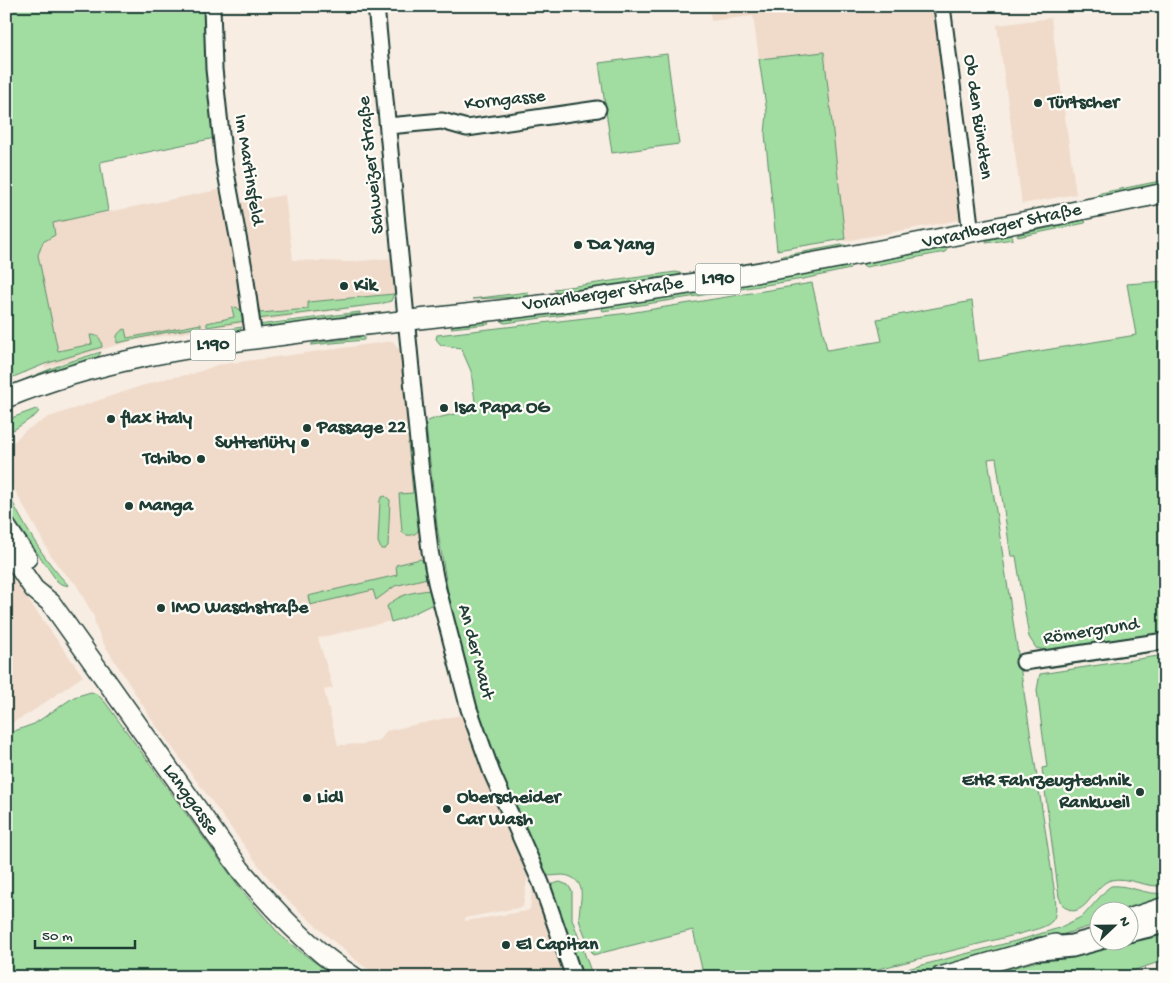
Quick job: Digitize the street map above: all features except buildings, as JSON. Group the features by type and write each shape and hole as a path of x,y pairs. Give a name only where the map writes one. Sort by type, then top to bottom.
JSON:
{"highway":[{"path":"1138,929 1165,922"},
{"path":"1040,950 1072,946 1088,942"}],"main road":[{"name":"Vorarlberger Straße","path":"6,398 140,356 254,339 543,305 730,277 832,260 1165,193"},
{"name":"Vorarlberger Straße","path":"6,411 68,377"},
{"path":"6,392 27,390"},
{"name":"Langgasse","path":"6,527 46,584 51,603"},
{"name":"Langgasse","path":"7,550 34,589 51,603 240,869 260,894 302,936 326,957 354,977"},
{"path":"1138,916 1165,907"},
{"path":"940,977 1040,950 1088,933"}],"street":[{"name":"Im Martinsfeld","path":"212,6 214,69 223,153 245,274 254,339"},
{"name":"Schweizer Straße","path":"376,6 407,320"},
{"name":"Ob den Bündten","path":"942,6 971,233"},
{"name":"Korngasse","path":"388,126 442,121 467,128 598,109"},
{"name":"An der Maut","path":"407,320 410,366 430,551 453,651 469,709 485,755 541,883 574,977"},
{"name":"Römergrund","path":"1024,662 1165,640"}],"shaded area":[{"path":"709,6 942,6 970,218 845,241 824,53 759,59 753,16 711,21"},
{"path":"1051,18 1076,194 1022,204 997,25"},
{"path":"228,188 232,204 285,195 293,260 349,262 393,258 394,296 380,304 136,340 45,368 39,330 32,227"},
{"path":"393,341 410,366 440,600 404,618 318,638 333,688 324,690 338,745 363,744 380,740 386,731 465,714 528,874 523,907 465,918 465,921 530,909 534,886 574,977 382,977 363,966 326,935 282,895 152,720 102,641 95,625 94,617 76,584 62,571 51,556 6,472 6,459 12,443 26,430 49,417 141,386 168,378 192,374 217,365"},
{"path":"6,569 83,676 30,713 6,726"}],"green space":[{"path":"6,6 207,6 215,138 100,162 108,211 53,223 55,235 43,242 38,255 58,351 92,344 90,335 99,338 102,347 45,364 6,380"},
{"path":"824,52 845,239 777,250 765,134 767,113 759,59"},
{"path":"667,54 679,144 612,153 599,63"},
{"path":"1165,180 1165,184 1097,198 1096,196 1101,193"},
{"path":"1084,220 1085,223 1018,237 1017,235 1021,234"},
{"path":"1012,235 1013,239 986,243 987,240"},
{"path":"841,245 847,247 780,258 782,256"},
{"path":"945,248 947,250 945,252 866,267 863,265 865,263"},
{"path":"848,267 850,269 803,279 602,310 604,306"},
{"path":"676,272 681,275 559,293 554,289"},
{"path":"1165,281 1165,633 1049,651 1036,648 1029,637 1016,556 1011,556 996,458 988,459 1055,892 1056,912 1052,921 1043,927 1023,933 846,977 670,977 702,969 693,930 593,955 580,923 581,891 577,881 563,875 548,876 540,874 474,702 451,611 437,526 426,426 428,421 433,419 476,409 471,371 461,348 441,345 436,339 437,335 629,313 812,283 827,350 882,341 877,319 972,301 979,361 1136,335 1127,284"},
{"path":"528,292 528,296 520,297 472,299"},
{"path":"394,294 391,301 380,304 257,319 254,305 258,305 260,313 308,309 308,302"},
{"path":"236,307 242,311 245,321 207,327 207,323 234,317 232,308"},
{"path":"587,310 586,312 502,322 502,320"},
{"path":"360,312 360,314 264,328 260,328 258,325"},
{"path":"487,321 489,324 451,328 452,326"},
{"path":"201,324 201,327 117,343 118,334 125,329 127,338"},
{"path":"242,327 239,331 209,335 209,332"},
{"path":"364,337 364,340 311,345 313,343"},
{"path":"101,352 98,357 6,387 65,363"},
{"path":"36,409 39,411 36,415 15,429 12,430 6,427 6,420"},
{"path":"408,443 412,443 419,527 415,534 406,535 402,532 399,494 413,493"},
{"path":"6,489 34,540 50,564 69,586 57,581 6,508"},
{"path":"385,496 390,500 388,546 385,549 381,549 378,542 380,500"},
{"path":"420,559 423,561 427,578 395,586 376,600 373,590 310,605 308,596 397,575 396,565"},
{"path":"430,590 433,604 391,622 387,606 407,594"},
{"path":"1165,647 1165,650 1048,668 1047,665"},
{"path":"1165,655 1165,886 1117,879 1111,880 1100,887 1088,902 1079,909 1073,911 1064,907 1059,897 1042,768 1047,767 1037,690 1040,674"},
{"path":"91,692 97,694 105,702 243,892 280,935 335,977 6,977 6,734 34,724 74,697"},
{"path":"560,882 568,885 572,891 572,919 593,977 579,977 549,891 553,884"},
{"path":"1111,886 1118,886 1151,893 1165,893 1165,903 1138,908 1138,900 1097,900"},
{"path":"1088,910 1088,927 1024,946 910,977 876,977 1023,939 1059,928 1083,916"},
{"path":"1165,929 1165,960 1114,977 975,977 1088,948 1088,950 1138,950 1138,937"}],"place":[{"name":"Türtscher","path":"1038,103"},
{"name":"Da Yang","path":"578,245"},
{"name":"Kik","path":"344,286"},
{"name":"Isa Papa OG","path":"444,408"},
{"name":"flax italy","path":"111,419"},
{"name":"Passage 22","path":"307,428"},
{"name":"Sutterlüty","path":"305,443"},
{"name":"Tchibo","path":"201,459"},
{"name":"Manga","path":"129,506"},
{"name":"IMO Waschstraße","path":"161,608"},
{"name":"EHR Fahrzeugtechnik Rankweil","path":"1140,792"},
{"name":"Lidl","path":"307,798"},
{"name":"Oberscheider Car Wash","path":"447,809"},
{"name":"El Capitan","path":"506,945"}]}
